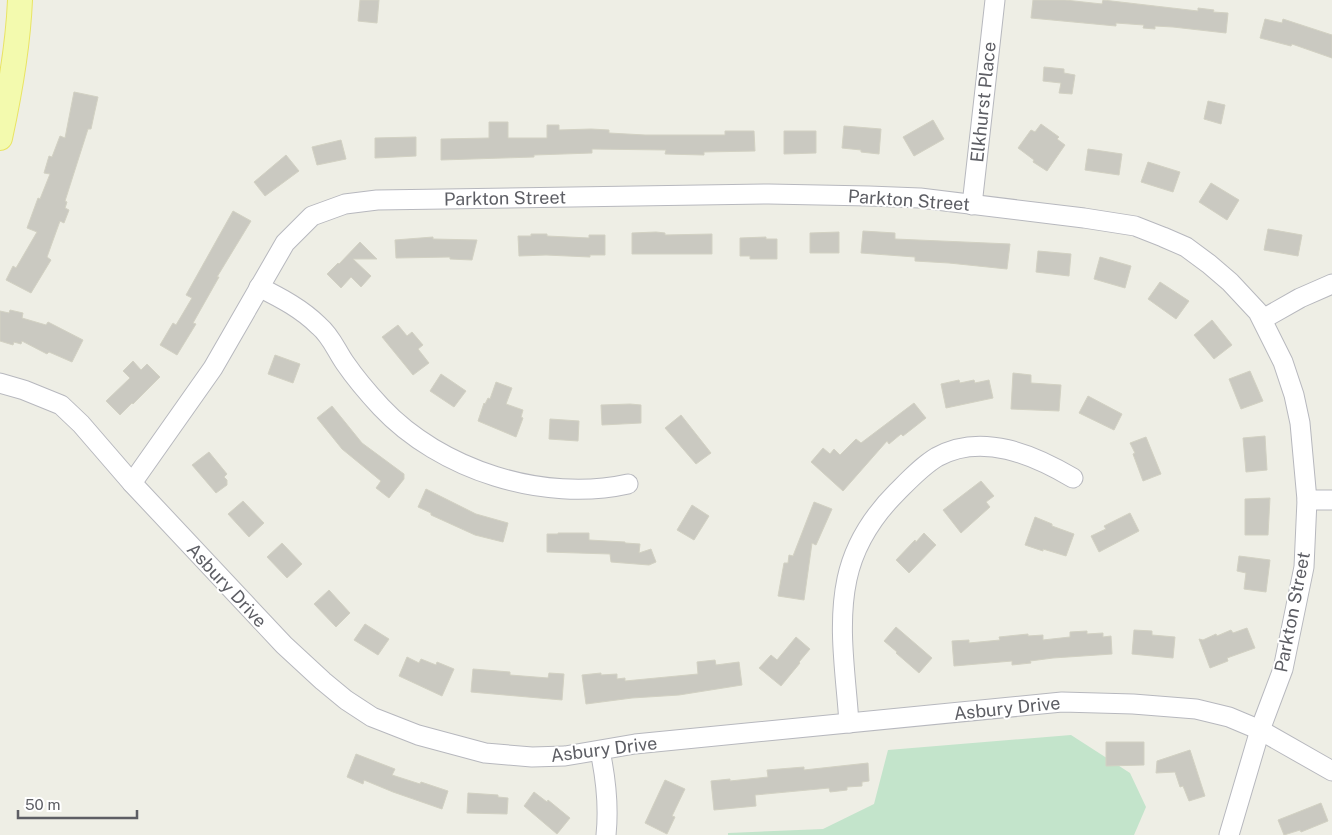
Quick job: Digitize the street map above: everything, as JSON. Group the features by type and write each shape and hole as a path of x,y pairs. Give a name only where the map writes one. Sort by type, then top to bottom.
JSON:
{"main road":[{"path":"0,138 12,84 20,0"}],"street":[{"name":"Elkhurst Place","path":"972,205 995,0"},
{"name":"Parkton Street","path":"132,482 213,368 285,243 312,216 345,204 377,200 769,194 920,198 1115,222 1163,236 1186,248 1209,264 1236,288 1258,312 1283,362 1294,395 1300,423 1307,500 1304,567 1299,598 1283,669 1260,730 1229,835"},
{"path":"1263,319 1300,298 1332,284"},
{"path":"259,287 292,304 320,327 331,339 344,362 358,381 382,409 415,437 443,455 497,477 539,486 593,489 628,484"},
{"name":"Asbury Drive","path":"0,383 24,390 61,405 81,424 132,482 284,645 322,681 372,717 418,735 485,753 532,757 565,756 635,744 1062,702 1133,704 1196,709 1229,717 1260,730 1332,771"},
{"path":"849,723 843,642 843,608 847,580 854,555 863,537 892,498 921,468 950,451 966,448 997,447 1014,450 1046,462 1073,478"},
{"path":"1307,500 1332,500"},
{"path":"600,751 608,799 606,835"}],"green space":[{"path":"1071,735 1130,773 1146,807 1134,835 728,835 728,833 823,829 874,804 888,750"}],"building":[{"path":"360,0 379,0 377,23 358,21"},
{"path":"1033,0 1065,0 1102,4 1103,0 1198,11 1198,8 1214,10 1213,12 1228,13 1226,33 1173,27 1155,26 1155,29 1143,28 1144,25 1116,23 1116,26 1031,18"},
{"path":"1265,19 1282,23 1283,19 1332,35 1332,58 1292,44 1291,46 1260,38"},
{"path":"1044,67 1064,69 1064,73 1075,75 1072,94 1059,93 1061,83 1043,81"},
{"path":"74,92 98,97 91,129 88,129 65,201 67,202 65,208 69,210 64,223 60,221 47,257 51,260 31,293 6,280 13,266 16,268 37,232 27,228 38,198 40,199 50,174 44,173 49,156 52,157 60,136 65,138"},
{"path":"1208,101 1225,105 1221,124 1204,119"},
{"path":"933,120 944,139 914,156 903,137"},
{"path":"489,122 508,122 508,138 547,138 547,125 559,125 559,130 609,130 609,133 645,135 725,135 725,131 754,131 755,151 704,152 704,155 665,154 666,150 592,149 592,153 441,160 441,139 489,138"},
{"path":"1041,124 1059,137 1057,139 1065,145 1047,171 1033,162 1034,160 1018,148 1031,130 1035,132"},
{"path":"844,126 881,129 879,154 842,148"},
{"path":"784,131 816,131 816,153 784,154"},
{"path":"416,137 416,156 375,158 375,138"},
{"path":"341,140 346,159 317,165 312,147"},
{"path":"1088,149 1122,154 1119,175 1085,170"},
{"path":"286,155 299,171 265,196 254,182"},
{"path":"1148,162 1180,172 1173,192 1141,182"},
{"path":"1211,183 1239,200 1227,220 1199,202"},
{"path":"233,211 251,221 217,277 219,277 193,323 196,324 177,355 160,345 173,323 176,325 192,298 186,295"},
{"path":"1268,229 1302,235 1298,256 1264,250"},
{"path":"863,231 895,233 895,239 1010,244 1007,269 915,261 915,257 861,253"},
{"path":"839,232 839,253 810,253 810,233"},
{"path":"632,233 665,233 665,235 712,234 712,254 632,254"},
{"path":"531,234 589,238 589,235 605,235 605,255 590,255 590,257 519,256 518,236 531,236"},
{"path":"433,237 433,239 477,240 472,260 450,259 450,257 396,258 395,240"},
{"path":"766,237 766,239 777,239 777,259 750,259 750,256 740,256 740,238"},
{"path":"360,242 377,259 353,259 371,276 361,287 351,277 341,288 327,274"},
{"path":"1038,251 1071,254 1069,276 1036,272"},
{"path":"1100,257 1131,266 1125,288 1094,279"},
{"path":"1160,282 1189,301 1176,319 1148,299"},
{"path":"10,310 23,313 22,318 46,325 48,322 83,340 72,362 49,352 47,354 22,341 21,344 14,342 13,345 0,341 0,311 9,313"},
{"path":"1212,320 1232,345 1214,359 1194,335"},
{"path":"398,325 407,336 412,332 423,345 418,349 429,363 413,375 382,337"},
{"path":"275,355 300,364 293,383 268,374"},
{"path":"133,361 141,370 147,364 160,377 120,415 106,401 130,378 123,371"},
{"path":"1250,371 1263,401 1241,409 1229,379"},
{"path":"1013,373 1031,375 1031,383 1061,385 1059,411 1011,409"},
{"path":"441,374 466,391 454,407 430,391"},
{"path":"959,380 960,383 974,380 975,383 989,380 993,398 946,408 941,384"},
{"path":"496,382 512,388 506,404 523,410 521,417 523,418 516,437 478,421 484,403 488,398 490,399"},
{"path":"1088,396 1122,414 1114,430 1079,413"},
{"path":"914,403 926,418 903,436 901,434 889,444 887,441 843,491 811,462 823,448 830,454 834,449 840,455 856,439 861,443"},
{"path":"601,405 641,405 641,423 602,425"},
{"path":"332,406 362,443 404,474 404,479 389,498 376,488 381,481 342,449 317,418"},
{"path":"681,415 711,453 696,464 665,428"},
{"path":"550,419 579,421 578,441 549,439"},
{"path":"1265,436 1267,470 1246,472 1243,438"},
{"path":"1146,437 1161,474 1143,481 1130,443"},
{"path":"209,452 227,474 224,477 227,480 227,485 216,493 192,465"},
{"path":"981,481 994,496 986,502 990,507 961,533 943,510"},
{"path":"426,489 476,514 508,523 503,542 475,535 418,507"},
{"path":"1270,498 1268,535 1245,535 1245,499"},
{"path":"243,501 264,523 249,537 228,514"},
{"path":"814,502 832,509 816,545 812,543 804,600 778,596 784,563 788,563 789,555 793,556"},
{"path":"692,505 709,516 694,540 677,530"},
{"path":"1130,513 1139,531 1099,552 1091,536 1106,529 1104,526"},
{"path":"1035,517 1074,534 1066,556 1025,545"},
{"path":"589,533 589,540 640,544 639,553 651,549 656,562 649,565 611,562 610,554 547,552 547,534"},
{"path":"924,533 936,545 909,573 896,560"},
{"path":"282,543 302,564 287,578 267,557"},
{"path":"1239,556 1270,560 1266,592 1244,589 1246,573 1237,571"},
{"path":"329,590 350,613 336,627 314,604"},
{"path":"365,624 389,639 378,655 354,640"},
{"path":"896,627 932,658 919,673 884,641"},
{"path":"1247,628 1255,648 1227,658 1228,661 1210,668 1199,639 1203,640 1216,634 1217,636 1231,630 1233,633"},
{"path":"1134,630 1152,631 1152,635 1175,637 1173,658 1132,654"},
{"path":"1087,631 1087,634 1103,633 1103,637 1111,636 1112,654 1053,658 1012,665 1012,661 954,666 952,641 969,640 969,643 1000,640 999,637 1028,634 1028,636 1043,635 1043,640 1070,637 1070,632"},
{"path":"796,637 810,649 781,686 759,668 771,655 777,660"},
{"path":"407,657 419,663 421,659 436,665 437,662 454,669 442,696 399,676"},
{"path":"715,660 716,665 739,662 742,685 679,695 632,698 586,704 582,675 617,674 617,679 625,678 625,681 698,674 697,662"},
{"path":"473,669 510,672 510,675 548,678 549,673 564,674 562,700 471,692"},
{"path":"1106,742 1144,742 1144,765 1106,766"},
{"path":"1190,750 1205,796 1189,801 1183,786 1180,787 1175,772 1156,773 1157,761"},
{"path":"356,754 395,769 392,775 448,791 442,809 364,780 363,784 347,777"},
{"path":"868,763 869,781 862,782 862,786 847,787 847,790 830,792 829,788 755,795 756,806 714,810 711,781 768,777 767,770 804,767 804,770"},
{"path":"665,780 685,789 672,816 675,817 667,834 645,823"},
{"path":"534,792 547,802 548,800 570,818 557,834 524,806"},
{"path":"468,793 498,795 498,797 508,798 507,814 467,813"},
{"path":"1321,803 1328,821 1301,832 1300,830 1284,835 1278,820"}]}
